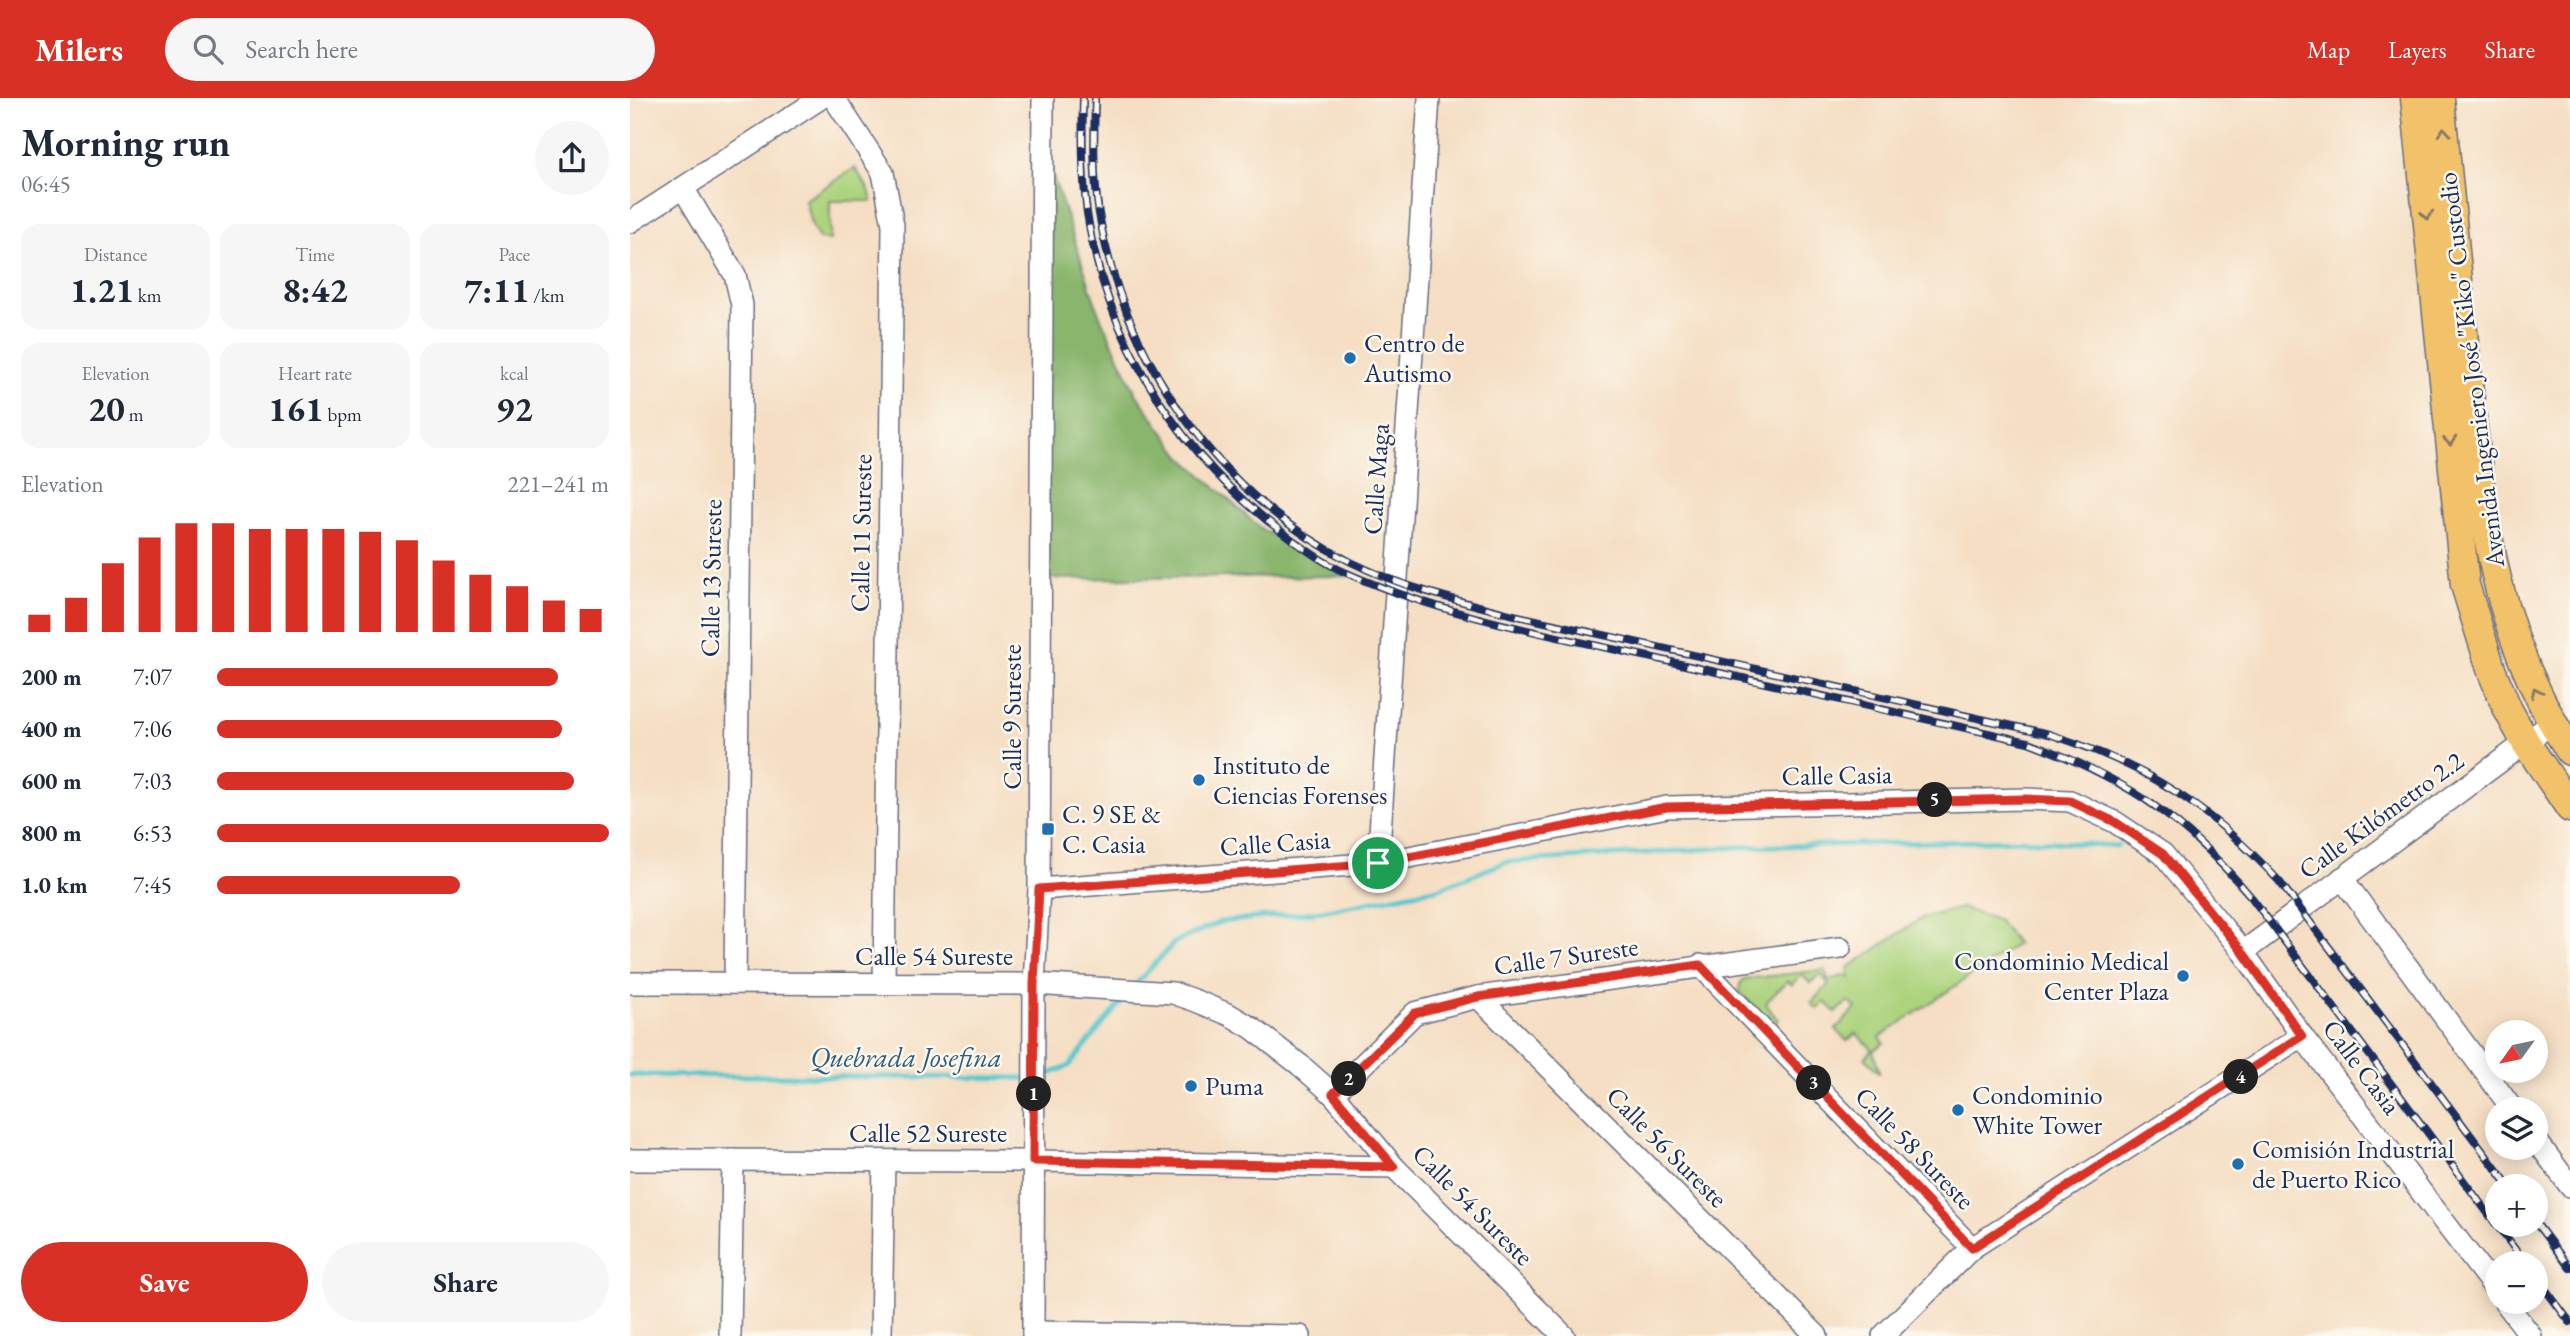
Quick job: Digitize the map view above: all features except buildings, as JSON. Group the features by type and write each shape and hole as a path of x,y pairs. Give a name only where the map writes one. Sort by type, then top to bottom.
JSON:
{"main road":[{"name":"Avenida Ingeniero José \"Kiko\" Custodio","path":"2415,98 2465,585 2491,672 2526,743"},
{"name":"Avenida Ingeniero José \"Kiko\" Custodio","path":"2440,98 2466,360 2485,523 2495,580 2515,646 2552,723 2570,751"},
{"path":"2526,743 2570,808"}],"street":[{"path":"630,222 821,98"},
{"name":"Calle 11 Sureste","path":"834,98 883,173 893,225 884,984"},
{"name":"Calle 9 Sureste","path":"1033,1334 1034,984 1039,889 1043,98"},
{"name":"Calle Maga","path":"1378,863 1429,98"},
{"name":"Calle 13 Sureste","path":"683,188 735,275 742,305 735,983"},
{"name":"Calle Kilómetro 2.2","path":"2242,951 2552,723"},
{"name":"Calle Casia","path":"1039,889 1378,863 1667,807 2025,799 2070,801 2115,822 2163,854 2242,951 2302,1036 2485,1275"},
{"path":"2342,878 2503,1097"},
{"name":"Calle 7 Sureste","path":"1333,1094 1415,1013 1478,997 1840,948"},
{"name":"Calle 58 Sureste","path":"1700,965 1972,1248"},
{"name":"Calle 54 Sureste","path":"630,983 1034,984 1173,993 1230,1015 1272,1042 1333,1094 1394,1167 1564,1336"},
{"name":"Calle 56 Sureste","path":"1478,997 1817,1336"},
{"path":"1884,1336 1972,1248 2302,1036"},
{"path":"2548,1156 2570,1186"},
{"name":"Calle 52 Sureste","path":"630,1160 1033,1161 1394,1167"},
{"path":"730,1336 733,1160"},
{"path":"881,1336 884,1161"},
{"path":"2514,1314 2531,1336"},
{"path":"1033,1334 1300,1336"}],"green space":[{"path":"1050,167 1099,314 1136,394 1181,456 1261,529 1346,576 1047,579"},
{"path":"855,168 869,190 872,201 830,201 830,240 819,239 811,224 805,200"},
{"path":"1961,908 1998,920 2017,944 1880,1037 1884,1043 1873,1051 1880,1073 1865,1058 1872,1049 1856,1033 1847,1041 1836,1029 1856,1008 1848,1001 1836,1013 1825,1002 1817,1009 1811,1003 1829,984 1820,974 1810,983 1802,975 1792,985 1788,981 1765,1003 1778,1020 1772,1025 1739,991 1744,979 1825,970 1828,980 1848,975 1850,980 1848,968 1922,918"}],"waterway":[{"name":"Quebrada Josefina","path":"1134,986 1175,942 1220,922 1322,911 1440,888 1506,862 1739,847 2022,840 2118,846"},
{"name":"Quebrada Josefina","path":"1038,1076 1069,1066 1126,996"},
{"name":"Quebrada Josefina","path":"630,1075 1028,1078"}],"railway":[{"path":"1083,98 1087,213 1096,257 1126,342 1147,382 1172,420 1200,455 1264,518 1326,563 1424,602 1541,633 2028,742 2063,756 2124,787 2177,823 2202,845 2252,898 2516,1251"},
{"path":"1095,98 1094,142 1099,214 1112,268 1130,320 1155,370 1184,418 1219,461 1259,500 1303,534 1371,571 1454,600 2049,734 2084,746 2146,774 2201,810 2253,854 2279,881 2500,1174"},
{"path":"2547,1237 2570,1268"},
{"path":"2548,1293 2570,1322"}],"place":[{"name":"Centro de Autismo","path":"1350,358"},
{"name":"Instituto de Ciencias Forenses","path":"1199,780"},
{"name":"C. 9 SE & C. Casia","path":"1048,829"},
{"name":"Condominio Medical Center Plaza","path":"2183,976"},
{"name":"Puma","path":"1191,1086"},
{"name":"Condominio White Tower","path":"1958,1110"},
{"name":"Comisión Industrial de Puerto Rico","path":"2238,1164"}],"route":[{"path":"2025,799 2070,801 2115,822 2163,854 2242,951 2302,1036 1972,1248 1700,965 1478,997 1415,1013 1333,1094 1394,1167 1033,1161 1034,984 1039,889 1378,863 1667,807 2025,799"}]}
